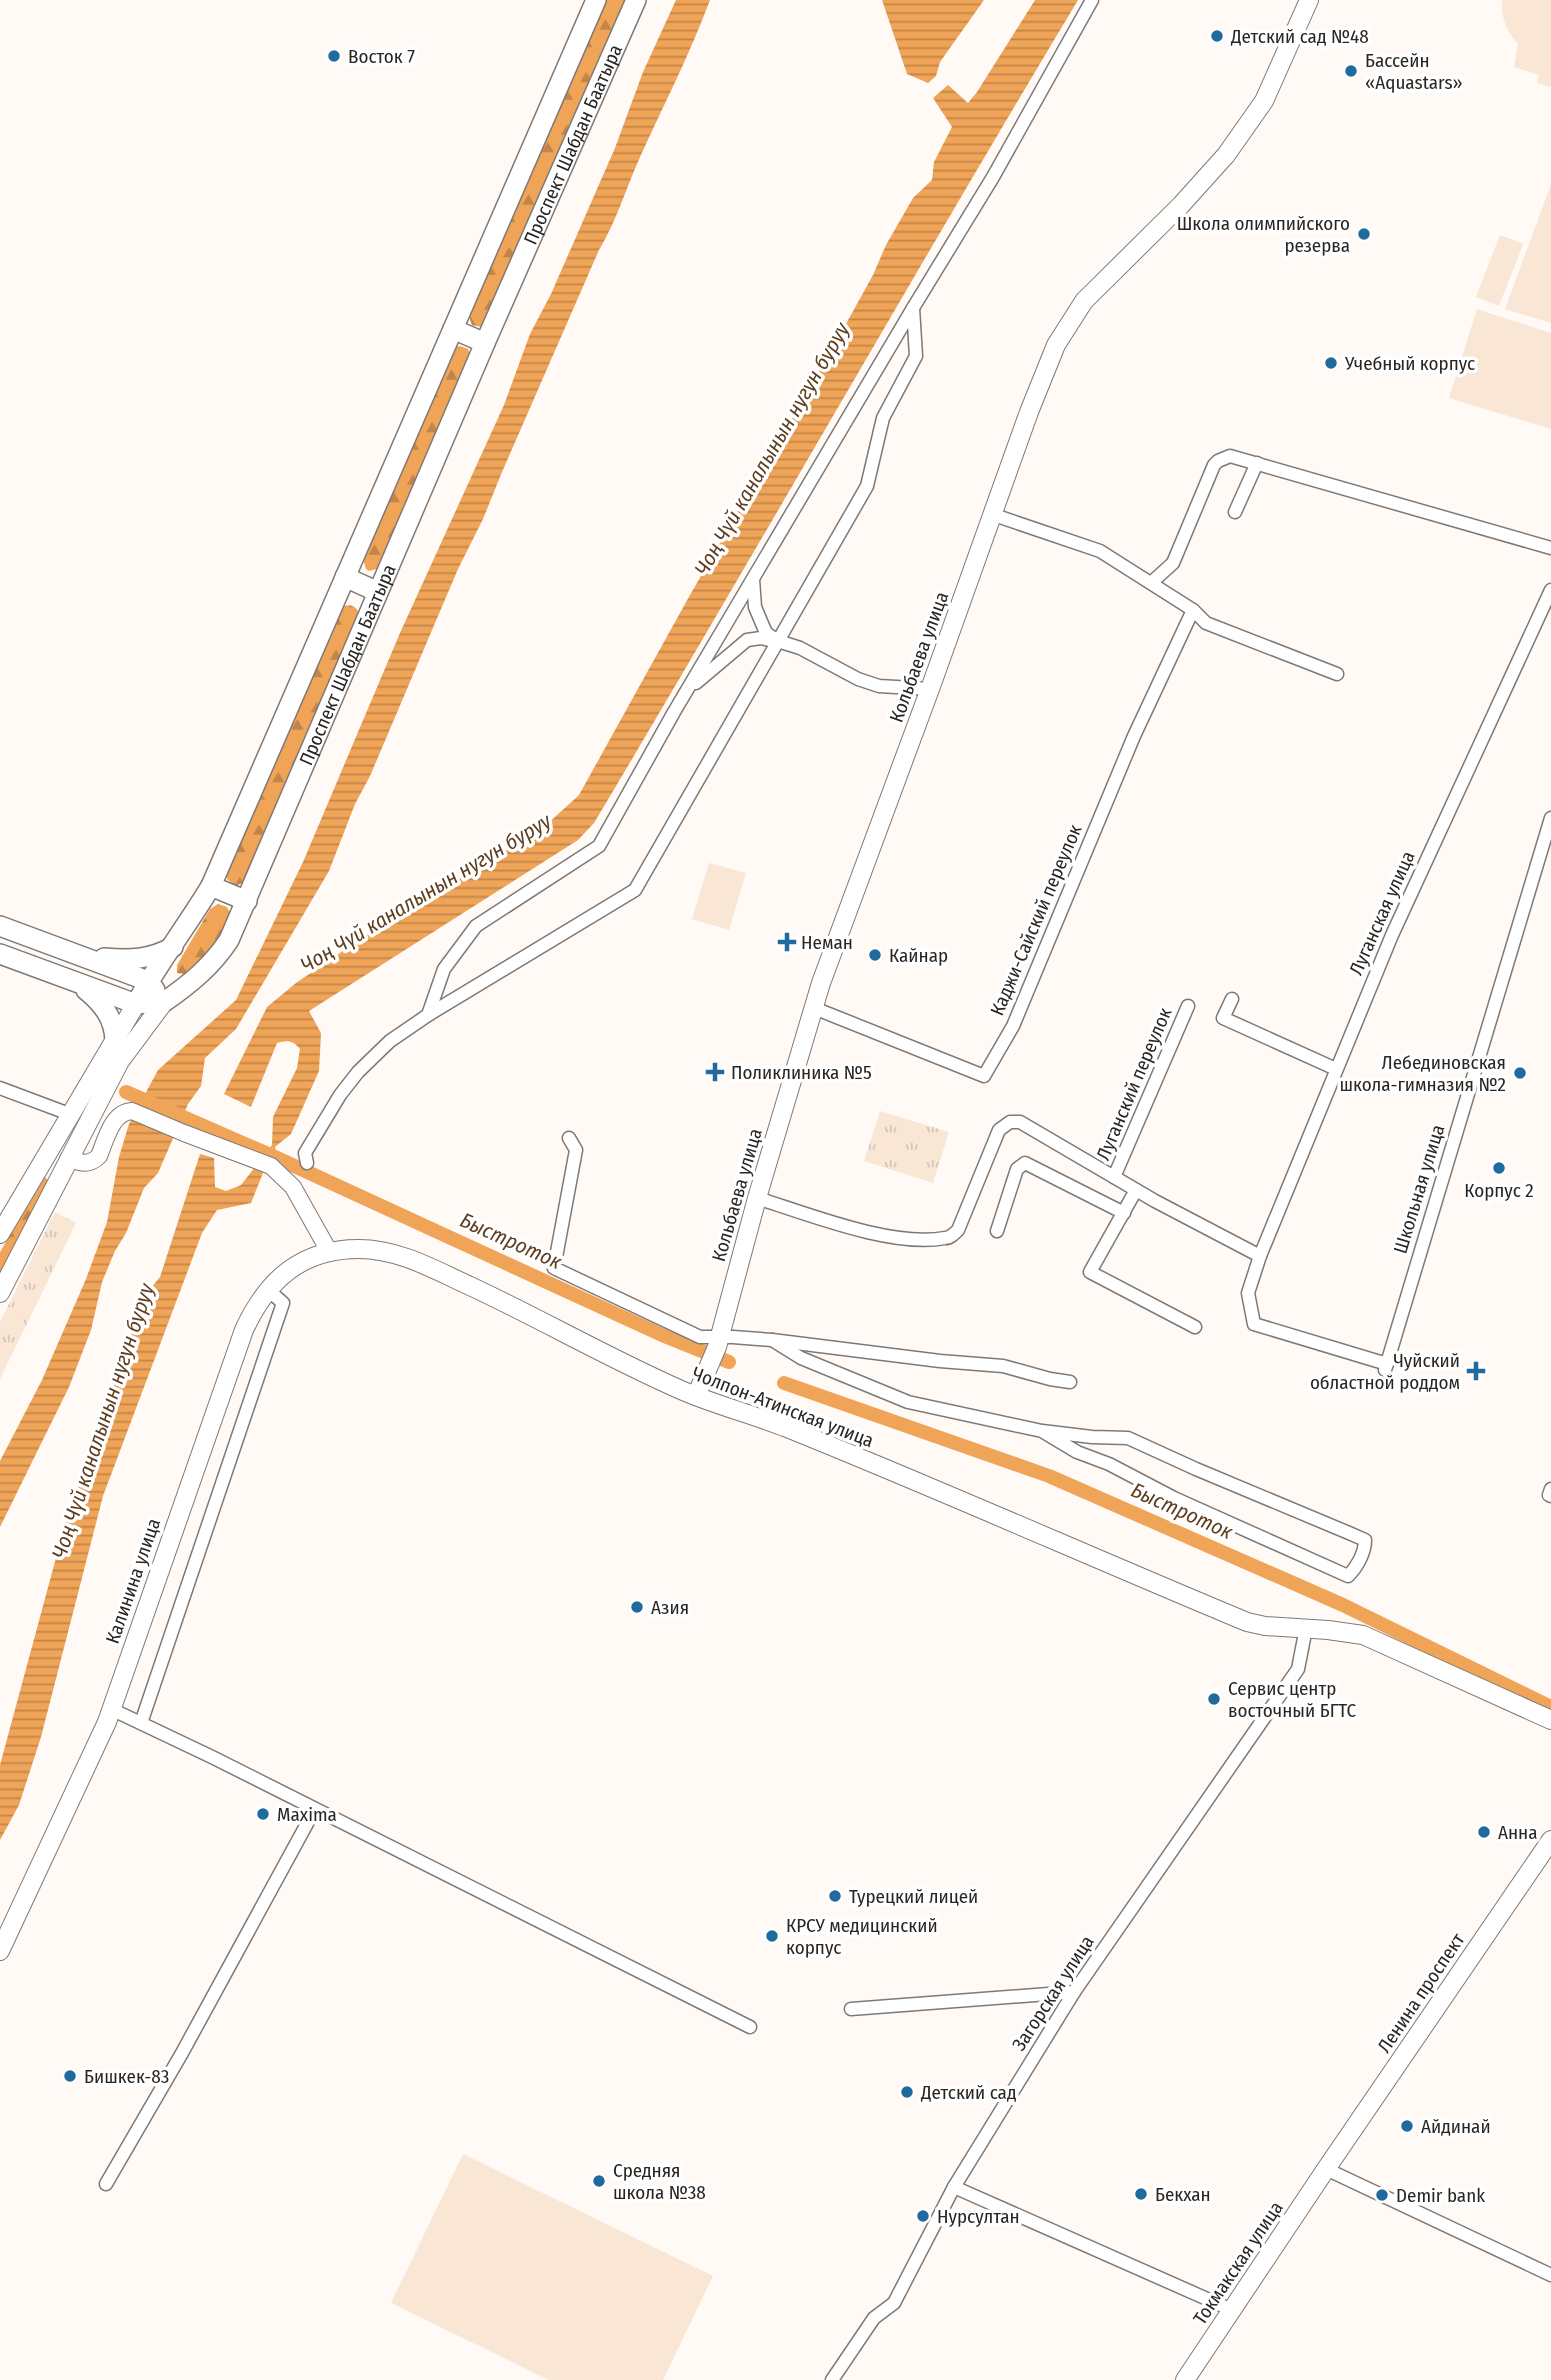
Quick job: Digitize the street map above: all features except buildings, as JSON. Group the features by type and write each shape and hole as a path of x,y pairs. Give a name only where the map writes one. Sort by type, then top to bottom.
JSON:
{"main road":[{"name":"Проспект Шабдан Баатыра","path":"0,1234 116,1040 148,981 211,886 596,0"},
{"name":"Проспект Шабдан Баатыра","path":"0,1293 120,1061 164,1002 191,983 217,958 229,940 485,343 636,0"},
{"name":"Кольбаева улица","path":"696,1396 707,1375 718,1342 757,1198 814,1008 1029,412 1056,345 1084,301 1181,205 1226,155 1264,101 1309,0"},
{"path":"453,329 485,343"},
{"path":"345,577 378,592"},
{"path":"211,886 247,901"},
{"path":"0,926 148,981 164,1002"},
{"path":"84,957 139,959 160,954 173,946"},
{"path":"173,946 168,970 171,976 191,983"},
{"path":"0,954 136,1004 164,1002"},
{"path":"74,981 103,1005 114,1027 116,1040"},
{"name":"Чолпон-Атинская улица","path":"330,1253 375,1250 414,1260 696,1396 786,1428 1247,1622 1363,1635 1551,1720"},
{"name":"Калинина улица","path":"0,1951 111,1709 253,1310 267,1289 282,1274 296,1265 330,1253"},
{"name":"Ленина проспект","path":"1326,2169 1551,1840"},
{"name":"Токмакская улица","path":"1185,2380 1326,2169"}],"street":[{"path":"428,1015 444,969 476,926 599,846 687,690 993,177 1092,0"},
{"path":"307,1163 305,1153 340,1095 358,1072 390,1041 428,1015 635,890 867,486 883,418 916,356 913,308"},
{"path":"1151,583 1173,563 1214,465 1230,456 1551,548"},
{"path":"1235,512 1257,463"},
{"path":"994,515 1100,551 1193,610 1206,623 1336,674"},
{"path":"753,579 755,607 766,633 778,641"},
{"name":"Луганская улица","path":"1386,1367 1254,1324 1248,1293 1260,1256 1392,935 1551,590"},
{"name":"Каджи-Сайский переулок","path":"814,1008 984,1076 1013,1026 1134,736 1193,610"},
{"path":"687,690 747,640 761,638 800,648 858,679 889,687 930,689"},
{"name":"Школьная улица","path":"1386,1367 1551,818"},
{"path":"1232,999 1223,1018 1336,1069"},
{"name":"Луганский переулок","path":"1114,1177 1188,1006"},
{"path":"0,1088 72,1115"},
{"path":"68,1159 87,1164 94,1161 118,1116 132,1111 271,1166 293,1187 330,1253"},
{"path":"757,1198 881,1235 906,1240 947,1238 958,1230 999,1130 1010,1122 1020,1122 1136,1190 1260,1256"},
{"path":"569,1138 576,1150 554,1268 701,1337 718,1342 733,1337 772,1340 1003,1366 1070,1382"},
{"path":"997,1231 1017,1169 1025,1163 1124,1213"},
{"path":"1136,1190 1090,1272 1195,1327"},
{"path":"141,1723 283,1303 267,1289"},
{"path":"772,1340 801,1358 908,1402 1042,1431 1128,1438 1365,1540 1365,1545 1355,1569 1348,1576 1174,1498 1109,1464 1077,1452 1042,1431"},
{"path":"1551,1489 1551,1496"},
{"name":"Загорская улица","path":"832,2380 874,2318 894,2303 954,2187 1074,1992 1298,1669 1306,1629"},
{"path":"111,1709 750,2026"},
{"path":"106,2184 315,1809"},
{"path":"851,2009 1074,1992"},
{"path":"1326,2169 1551,2275"},
{"path":"954,2187 1232,2309"}],"green space":[{"path":"605,0 626,0 484,323 481,327 472,325 469,317"},
{"path":"1502,0 1551,0 1551,87 1537,83 1539,75 1514,67 1518,44 1505,24"},
{"path":"1551,184 1551,323 1505,309"},
{"path":"1500,235 1523,244 1499,306 1476,297"},
{"path":"1477,309 1551,333 1551,429 1449,398"},
{"path":"455,347 468,349 470,354 380,565 369,571 363,559"},
{"path":"350,605 359,613 245,882 235,886 227,879 227,874 339,611"},
{"path":"709,863 746,873 729,930 692,919"},
{"path":"218,904 227,907 230,913 224,931 213,947 192,968 185,974 177,973 177,965 210,909"},
{"path":"880,1111 949,1132 933,1183 864,1161"},
{"path":"45,1177 49,1181 0,1282 0,1252"},
{"path":"55,1212 76,1223 0,1379 0,1322"},
{"path":"463,2154 713,2276 663,2380 549,2380 391,2303"}],"water":[{"path":"676,0 710,0 483,519 458,569 370,776 355,804 329,871 236,1029 205,1058 201,1086 188,1104 158,1173 144,1188 126,1233 115,1251 102,1282 91,1330 69,1387 0,1527 0,1461 42,1380 86,1279 107,1222 119,1157 129,1124 158,1070 236,1000 303,862 400,633 504,405 530,334 551,294 615,148 643,72"},
{"path":"882,0 984,0 940,62 936,76 928,83 907,74"},
{"name":"Чоң Чүй каналынын нугун буруу","path":"1035,0 1078,0 594,823 578,840 309,1011 321,1033 319,1071 291,1134 276,1146 251,1203 217,1210 202,1233 103,1496 41,1737 19,1805 0,1840 0,1765 63,1532 145,1295 160,1277 200,1154 214,1158 215,1187 226,1191 241,1185 272,1145 273,1117 297,1068 300,1049 290,1042 277,1043 251,1107 224,1094 267,1007 296,983 362,938 544,827 579,795 690,595 836,342 873,275 886,245 913,198 932,180 934,162 952,127 933,98 948,85 968,103"}],"waterway":[{"name":"Быстроток","path":"126,1092 277,1158 662,1335 729,1362"},
{"path":"273,1148 277,1158"},
{"name":"Быстроток","path":"784,1383 1049,1476 1343,1605 1551,1707"}],"place":[{"name":"Детский сад №48","path":"1217,36"},
{"name":"Восток 7","path":"334,56"},
{"name":"Бассейн «Aquastars»","path":"1351,71"},
{"name":"Школа олимпийского резерва","path":"1364,234"},
{"name":"Учебный корпус","path":"1331,363"},
{"name":"Неман","path":"787,942"},
{"name":"Кайнар","path":"875,955"},
{"name":"Поликлиника №5","path":"715,1072"},
{"name":"Лебединовская школа-гимназия №2","path":"1520,1073"},
{"name":"Корпус 2","path":"1499,1168"},
{"name":"Чуйский областной роддом","path":"1476,1371"},
{"name":"Азия","path":"637,1607"},
{"name":"Сервис центр восточный БГТС","path":"1214,1699"},
{"name":"Maxima","path":"263,1814"},
{"name":"Анна","path":"1484,1832"},
{"name":"Турецкий лицей","path":"835,1896"},
{"name":"КРСУ медицинский корпус","path":"772,1936"},
{"name":"Бишкек-83","path":"70,2076"},
{"name":"Детский сад","path":"907,2092"},
{"name":"Айдинай","path":"1407,2126"},
{"name":"Средняя школа №38","path":"599,2181"},
{"name":"Бекхан","path":"1141,2194"},
{"name":"Demir bank","path":"1382,2195"},
{"name":"Нурсултан","path":"923,2216"}]}
